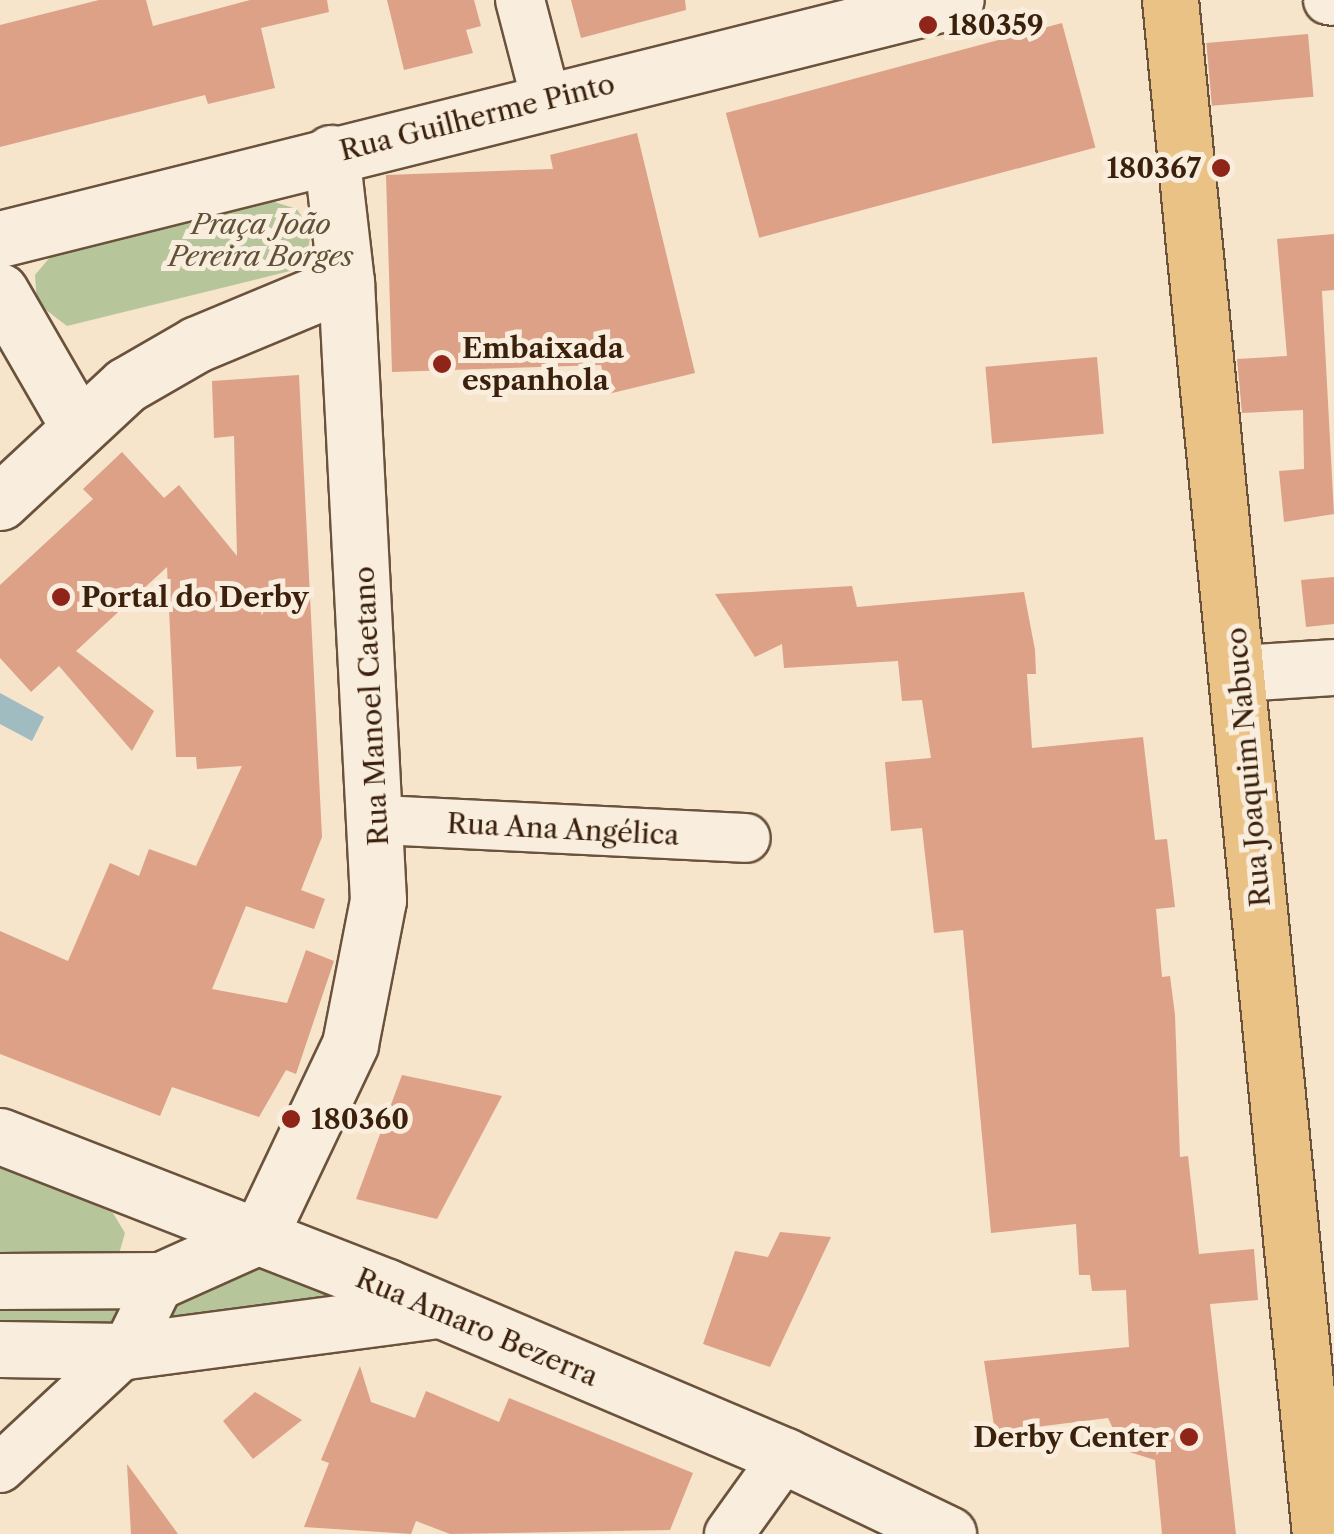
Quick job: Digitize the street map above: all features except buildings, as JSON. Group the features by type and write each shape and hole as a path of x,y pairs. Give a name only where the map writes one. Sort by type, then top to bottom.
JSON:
{"main road":[{"name":"Rua Joaquim Nabuco","path":"1170,0 1240,674 1314,1528"}],"street":[{"path":"520,0 546,100"},
{"name":"Rua Guilherme Pinto","path":"0,239 546,100 867,11 956,0"},
{"name":"Rua Manoel Caetano","path":"259,1236 350,1044 378,900 380,820 346,282 331,153"},
{"path":"0,502 78,426 126,386 197,344 346,282"},
{"path":"0,291 78,426"},
{"path":"1240,674 1334,667"},
{"name":"Rua Ana Angélica","path":"380,820 746,838"},
{"name":"Rua Amaro Bezerra","path":"0,1136 439,1310 785,1456 948,1534"},
{"path":"0,1281 161,1280 259,1236"},
{"path":"0,1468 126,1351 161,1280"},
{"path":"0,1349 126,1351 439,1310"},
{"path":"728,1534 785,1456"}],"green space":[{"name":"Praça João Pereira Borges","path":"268,200 297,209 311,232 307,255 290,271 67,326 37,303 35,275 51,256"},
{"path":"0,1164 113,1213 125,1233 119,1254 0,1264"},
{"path":"223,1257 438,1310 0,1346 0,1284"}],"water":[{"path":"0,693 44,717 32,741 0,724"}],"place":[{"name":"180359","path":"928,25"},
{"name":"180367","path":"1221,168"},
{"name":"Embaixada espanhola","path":"442,364"},
{"name":"Portal do Derby","path":"61,597"},
{"name":"180360","path":"291,1119"},
{"name":"Derby Center","path":"1189,1437"}]}
